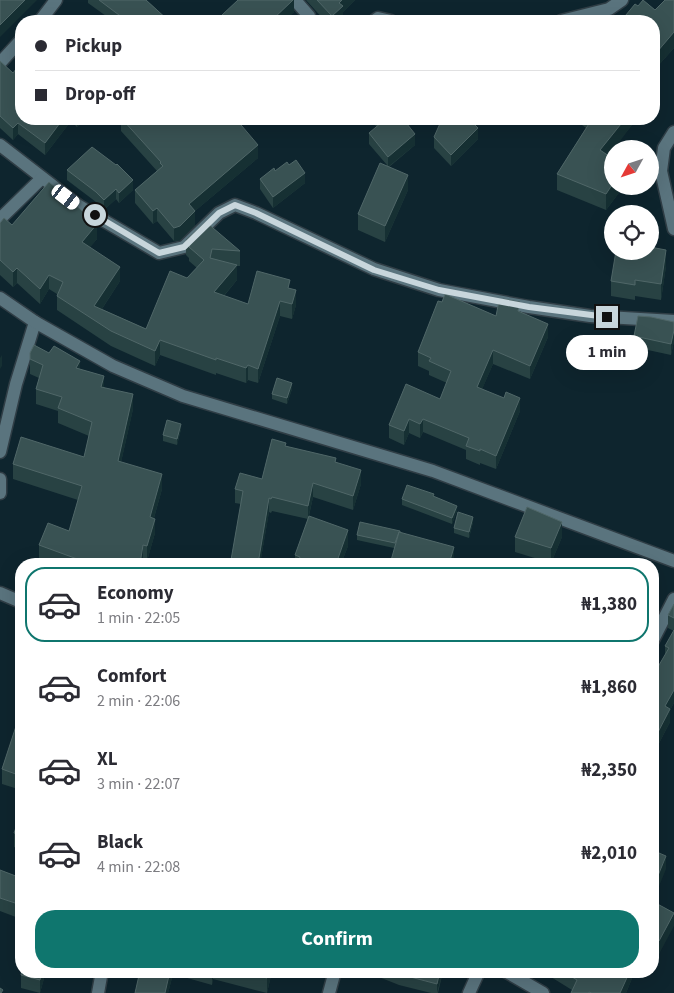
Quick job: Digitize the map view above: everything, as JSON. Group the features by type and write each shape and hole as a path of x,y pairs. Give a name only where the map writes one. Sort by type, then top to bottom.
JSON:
{"street":[{"path":"45,15 56,0"},
{"path":"294,0 308,15"},
{"path":"603,15 622,0"},
{"path":"586,15 609,9"},
{"path":"0,62 15,46"},
{"path":"674,132 664,148 661,171 674,229"},
{"path":"0,145 79,206 159,253 184,247 219,213 235,205 256,213 374,270 439,290 590,316 674,321"},
{"path":"0,219 42,178"},
{"path":"0,298 35,322 113,366 183,396 433,471 674,561"},
{"path":"0,452 16,384 35,322"},
{"path":"0,479 0,493"},
{"path":"0,593 15,599"},
{"path":"659,628 674,599"},
{"path":"98,993 101,978"},
{"path":"329,993 333,978"},
{"path":"469,993 476,978"},
{"path":"517,978 543,993"}],"building":[{"path":"0,0 25,0 0,25"},
{"path":"99,0 146,0 162,15 119,15"},
{"path":"238,0 293,0 277,15 222,15"},
{"path":"317,0 342,0 339,3 343,6 331,15"},
{"path":"643,0 655,10 665,0 674,0 674,32 660,48 660,15 626,15 635,4 638,6"},
{"path":"0,61 13,73 15,70 16,125 13,128 0,116"},
{"path":"21,125 58,125 45,143"},
{"path":"127,125 241,125 258,145 189,204 195,211 180,226 174,228 157,208 153,211 135,190 163,166"},
{"path":"378,125 408,125 415,134 388,157 369,133"},
{"path":"439,125 475,125 478,128 451,155 434,137"},
{"path":"588,125 620,125 608,140 604,140 604,145 600,150 604,153 604,193 557,174"},
{"path":"92,147 117,164 133,180 119,193 116,189 104,200 67,170"},
{"path":"296,160 305,173 273,197 260,179 274,168 275,171 287,162 289,165"},
{"path":"380,163 408,175 385,226 358,214"},
{"path":"49,182 97,224 82,242 120,267 94,306 146,329 170,271 187,278 204,260 189,247 190,245 186,240 206,222 240,251 212,249 210,258 237,265 214,292 248,304 257,271 290,280 288,288 296,290 292,304 280,301 258,369 248,365 246,368 216,358 216,360 160,340 155,351 111,331 57,296 63,282 49,275 40,289 17,268 13,272 0,260 0,223 4,218 12,225"},
{"path":"659,249 666,250 661,284 635,280 635,285 611,281 614,260 659,260"},
{"path":"445,294 496,316 499,301 502,302 503,299 520,302 518,311 548,324 530,366 493,350 477,387 504,398 506,392 520,398 496,456 480,449 480,451 466,446 469,438 423,419 420,424 409,419 404,431 389,425 406,384 440,399 451,371 429,361 431,358 418,352 438,301 442,302"},
{"path":"638,316 674,322 671,344 634,336"},
{"path":"34,345 49,353 54,346 80,361 76,368 104,376 101,387 133,394 118,461 162,474 150,517 155,519 147,546 143,545 141,558 75,558 39,545 48,523 69,531 82,486 13,464 21,437 84,457 92,422 58,408 62,397 36,389 43,365 30,359 30,353"},
{"path":"277,378 292,383 287,398 272,394"},
{"path":"167,420 181,424 177,439 163,435"},
{"path":"272,439 286,443 285,446 336,458 335,462 361,470 353,496 313,483 308,506 272,497 271,499 269,498 259,558 231,558 243,491 235,489 240,473 262,479"},
{"path":"407,485 434,494 433,496 457,506 452,518 402,499"},
{"path":"527,507 562,522 551,548 515,537"},
{"path":"458,512 473,517 469,532 454,528"},
{"path":"309,516 348,530 338,558 300,558 295,555"},
{"path":"360,522 400,532 395,543 357,535"},
{"path":"399,532 454,547 451,558 392,558"},
{"path":"674,604 674,618 668,615"},
{"path":"674,630 674,690 665,706 670,709 659,730 659,665 669,648 665,646"},
{"path":"15,729 15,774 2,769"},
{"path":"659,853 666,856 659,873"},
{"path":"0,870 15,876 15,903 0,898"},
{"path":"659,905 674,913 659,941"},
{"path":"138,978 168,978 165,993 135,993"},
{"path":"414,978 438,978 437,984"},
{"path":"574,978 627,978 620,993 571,993 577,980"}],"route":[{"path":"95,215 159,253 184,247 219,213 235,205 256,213 374,270 439,290 529,307 607,317"}]}
